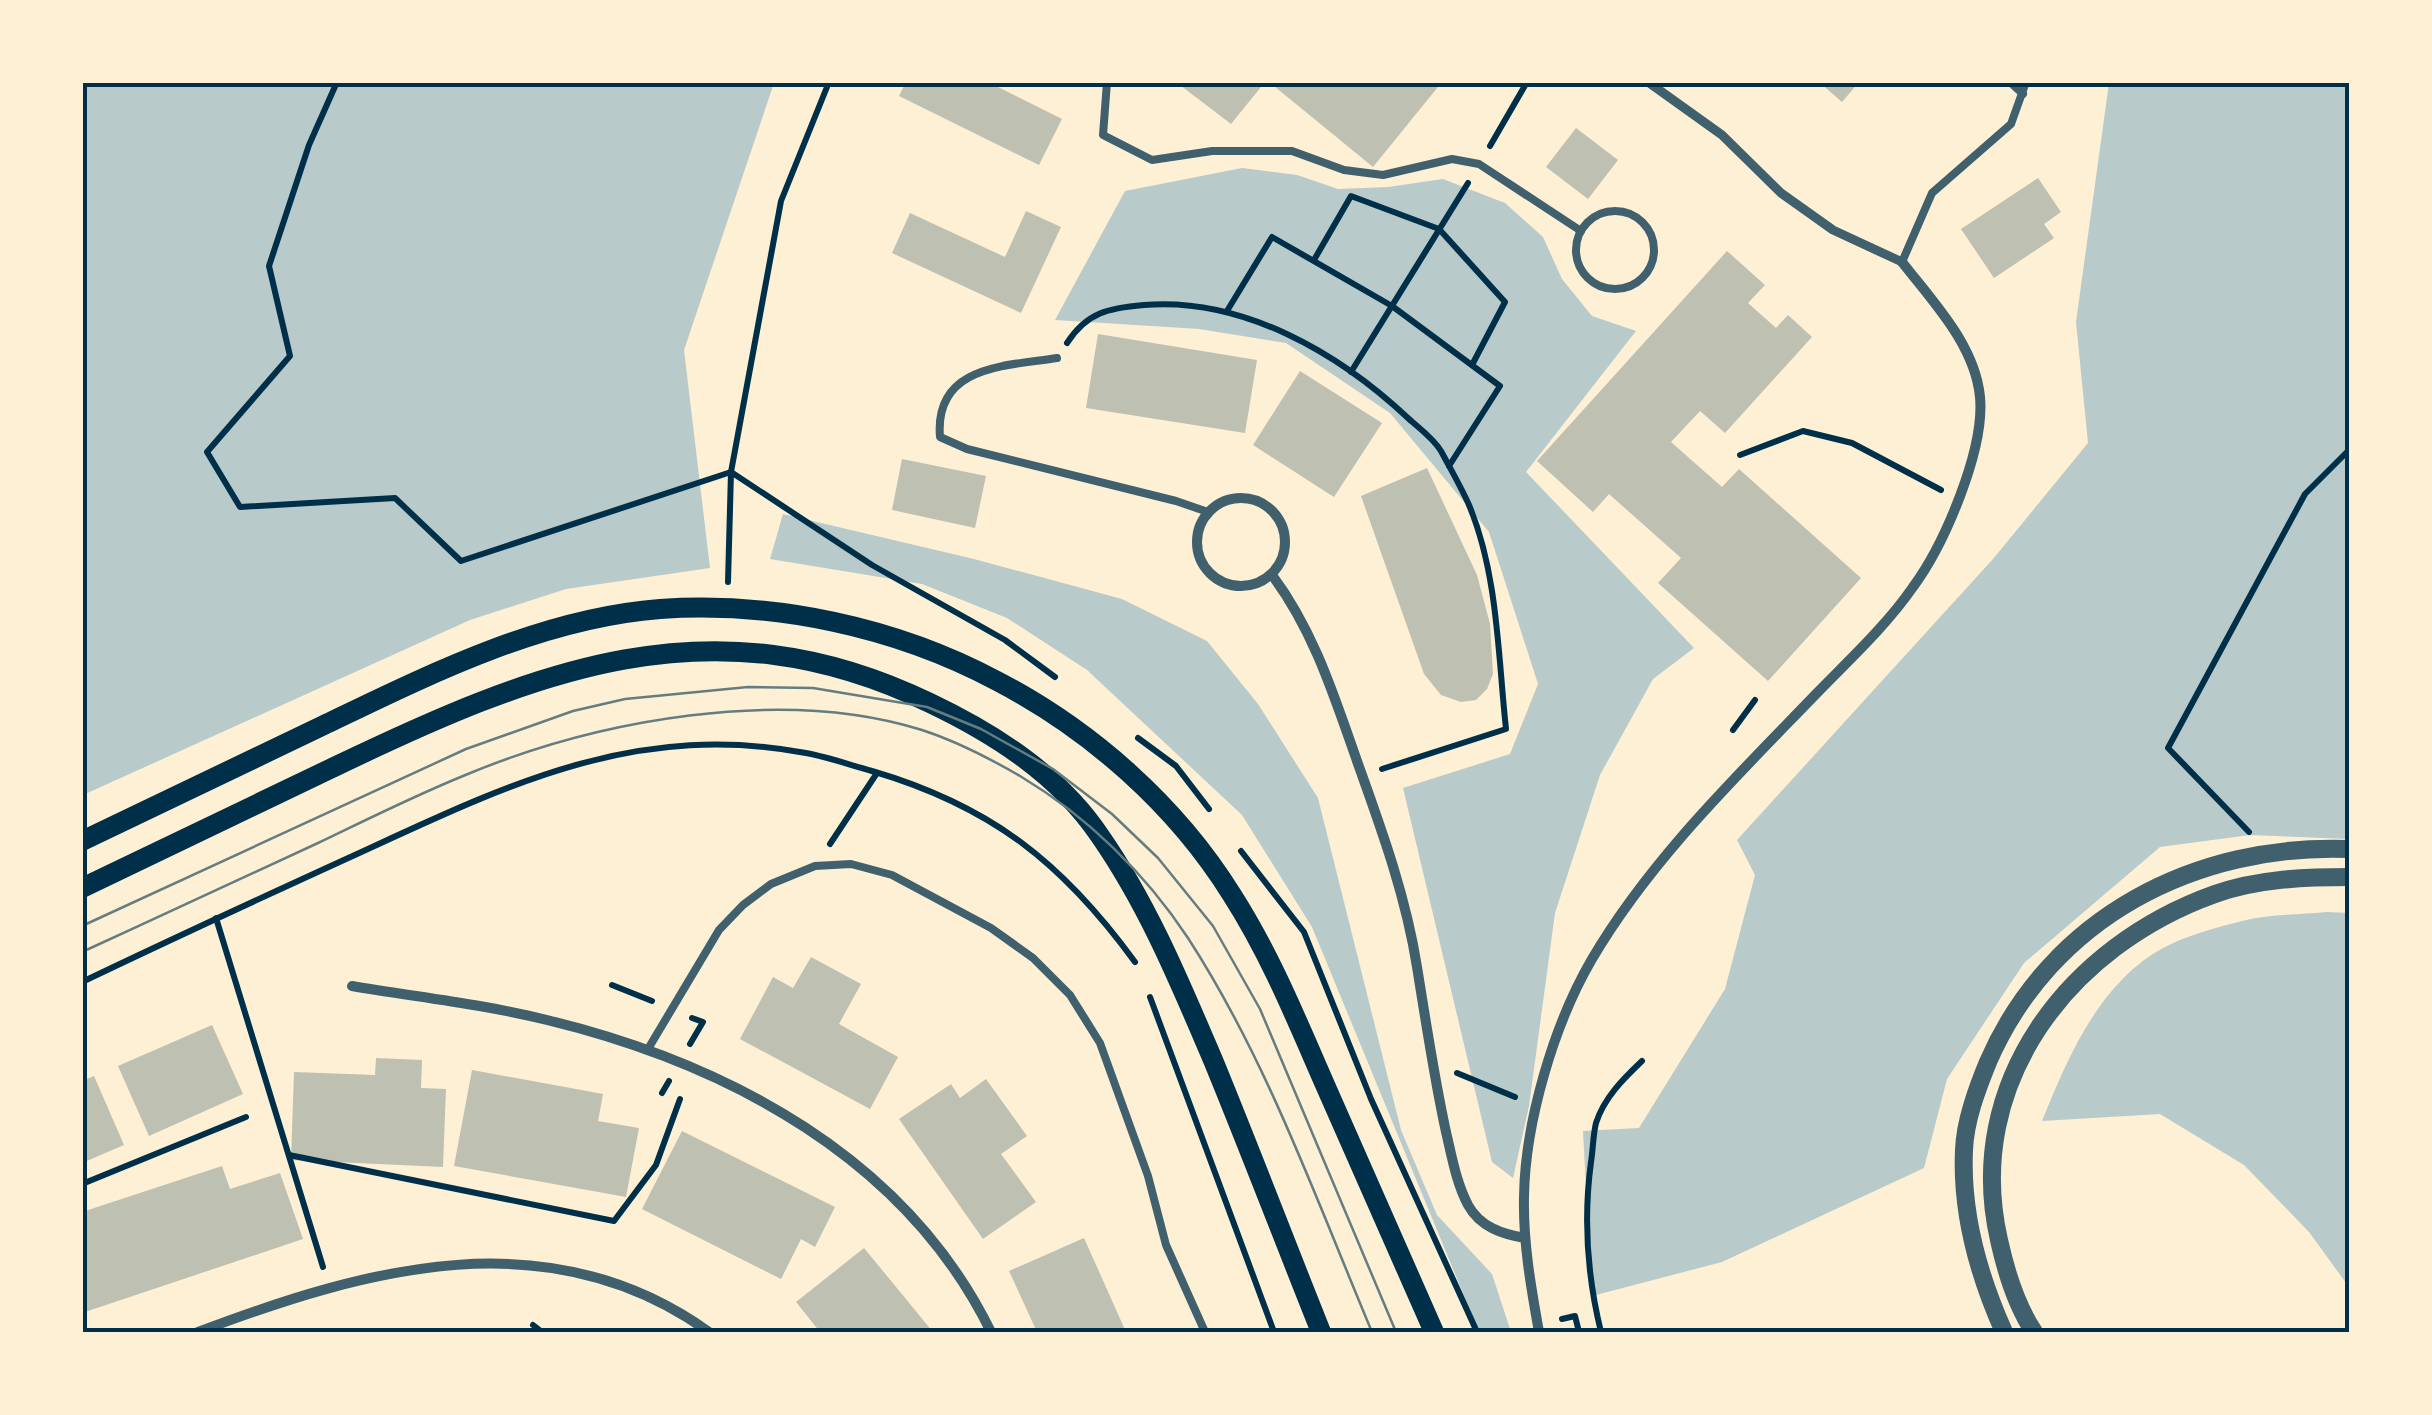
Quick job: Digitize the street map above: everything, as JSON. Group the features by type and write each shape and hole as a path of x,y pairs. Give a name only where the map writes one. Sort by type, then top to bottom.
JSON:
{"main road":[{"path":"82,841 408,684 489,650 572,625 657,610 727,608 802,616 894,638 966,664 1034,700 1092,741 1184,829 1232,894 1270,960 1434,1332"},
{"path":"82,888 428,722 559,672 645,654 722,649 784,657 864,675 904,690 982,729 1031,763 1098,832 1158,935 1187,998 1321,1332"}],"street":[{"path":"1538,1332 1525,1238 1524,1193 1533,1121 1565,1012 1592,959 1682,838 1914,587 1958,498 1978,442 1980,398 1972,361 1947,320 1902,262 1834,230 1780,193 1722,135 1648,82"},
{"path":"1238,497 1267,506 1279,518 1285,532 1286,548 1272,575 1243,586 1228,584 1206,570 1196,541 1208,512 1222,501 1238,497"},
{"path":"1272,575 1297,608 1322,662 1401,895 1458,1183 1470,1210 1482,1222 1505,1235 1525,1238"},
{"path":"2004,1332 1976,1258 1964,1201 1964,1145 1978,1087 2000,1035 2028,992 2101,921 2142,894 2180,876 2268,851 2350,849"},
{"path":"2034,1332 2013,1290 2002,1253 1991,1206 1990,1167 2007,1090 2025,1049 2052,1008 2110,949 2173,912 2216,894 2264,882 2350,877"},
{"path":"352,986 542,1018 648,1049 714,1076 820,1134 887,1190 930,1240 991,1332"},
{"path":"198,1332 385,1272 490,1262 598,1277 645,1293 709,1332"}],"lane":[{"path":"1106,82 1103,135 1152,160 1212,151 1292,151 1344,170 1383,175 1452,159 1479,164 1582,230"},
{"path":"2010,82 2022,94"},
{"path":"1902,262 1932,193 2011,124 2026,82"},
{"path":"1626,213 1638,218 1653,239 1652,265 1645,276 1623,289 1598,286 1580,268 1577,242 1582,230 1601,214 1626,213"},
{"path":"1058,358 980,370 968,377 942,406 940,436 967,449 1208,512"},
{"path":"648,1049 720,930 743,904 772,884 815,866 851,864 892,876 991,928 1033,958 1070,996 1100,1044 1148,1176 1166,1245 1205,1332"}],"path":[{"path":"337,82 309,146 270,266 290,356 208,452 240,507 396,498 461,561 732,472"},
{"path":"727,608 732,472 781,201 830,82"},
{"path":"1351,372 1527,82"},
{"path":"1314,260 1351,196 1439,229 1505,302 1472,366"},
{"path":"1227,311 1272,237 1392,306 1500,386 1449,467"},
{"path":"1058,358 1078,325 1120,307 1160,304 1227,311 1302,341 1351,372 1381,392 1438,446 1470,506 1489,580 1506,730 1362,776"},
{"path":"1740,455 1803,431 1852,443 1958,498"},
{"path":"2268,851 2168,748 2305,494 2350,449"},
{"path":"1733,730 1755,700"},
{"path":"815,866 878,773"},
{"path":"216,918 329,1287"},
{"path":"1602,1332 1592,1296 1586,1243 1586,1194 1596,1122 1616,1086 1642,1061"},
{"path":"1431,1062 1505,1092 1528,1106"},
{"path":"289,1156 614,1221 656,1165 680,1099"},
{"path":"82,1184 246,1117"},
{"path":"1562,1320 1576,1316 1578,1332"},
{"path":"533,1324 542,1332"}],"shaded area":[{"path":"82,83 774,83 684,350 710,568 566,589 470,620 83,795"},
{"path":"2109,83 2349,83 2349,839 2250,835 2160,847 2024,963 1947,1079 1924,1168 1722,1262 1592,1296 1583,1131 1639,1128 1725,989 1755,875 1737,840 1993,559 2088,443 2076,322"},
{"path":"1242,168 1297,175 1338,189 1443,179 1505,203 1543,237 1562,279 1592,316 1636,331 1526,472 1694,648 1653,679 1600,775 1555,913 1529,1106 1513,1178 1492,1162 1403,788 1510,754 1538,684 1489,532 1390,413 1286,343 1199,329 1055,320 1125,191"},
{"path":"783,514 1122,599 1207,641 1258,704 1318,798 1401,1130 1437,1215 1492,1274 1511,1332 1479,1332 1312,927 1242,815 1087,670 1007,618 922,584 770,559"},
{"path":"2349,913 2349,1287 2309,1232 2244,1165 2160,1114 2042,1121 2088,1024 2103,1001 2140,963 2163,948 2223,926 2263,917"}],"building":[{"path":"906,82 988,82 1062,119 1039,165 899,96"},
{"path":"1176,82 1265,82 1231,124"},
{"path":"1269,82 1442,82 1373,167"},
{"path":"1819,82 1859,82 1842,102"},
{"path":"1576,128 1618,160 1588,199 1546,167"},
{"path":"2038,178 2061,212 2044,224 2054,238 1994,278 1961,229"},
{"path":"1026,211 1061,227 1021,313 892,253 910,213 1005,257"},
{"path":"1727,251 1765,285 1748,303 1776,328 1788,315 1812,337 1725,433 1700,411 1671,442 1722,487 1739,469 1861,578 1768,681 1658,583 1681,558 1609,494 1593,512 1537,461"},
{"path":"1098,334 1257,360 1245,433 1086,408"},
{"path":"1300,371 1382,423 1334,497 1253,445"},
{"path":"902,459 986,476 975,528 892,510"},
{"path":"1427,468 1477,575 1490,624 1493,674 1487,689 1476,700 1461,702 1441,695 1424,674 1361,496"},
{"path":"811,957 861,984 839,1024 898,1057 870,1109 740,1039 773,977 793,988"},
{"path":"212,1025 243,1094 149,1136 118,1066"},
{"path":"376,1058 422,1060 421,1088 446,1089 443,1167 291,1160 294,1072 375,1075"},
{"path":"472,1070 603,1094 598,1121 639,1128 626,1197 454,1166"},
{"path":"94,1076 124,1145 82,1163 82,1081"},
{"path":"986,1079 1027,1136 1001,1154 1036,1202 983,1239 899,1119 951,1084 960,1098"},
{"path":"682,1131 835,1207 815,1247 801,1239 781,1279 642,1209"},
{"path":"222,1166 230,1189 280,1173 303,1239 82,1313 82,1212"},
{"path":"1084,1238 1126,1332 1037,1332 1009,1271"},
{"path":"864,1248 933,1332 820,1332 796,1302"}],"tram line":[{"path":"82,926 466,749 573,711 625,699 748,687 813,688 927,707 981,729 1053,769 1112,814 1158,858 1213,926 1260,1009 1396,1332"},
{"path":"82,952 445,784 571,739 630,725 750,710 867,717 922,730 996,763 1045,792 1113,848 1171,914 1216,985 1266,1081 1372,1332"}]}
